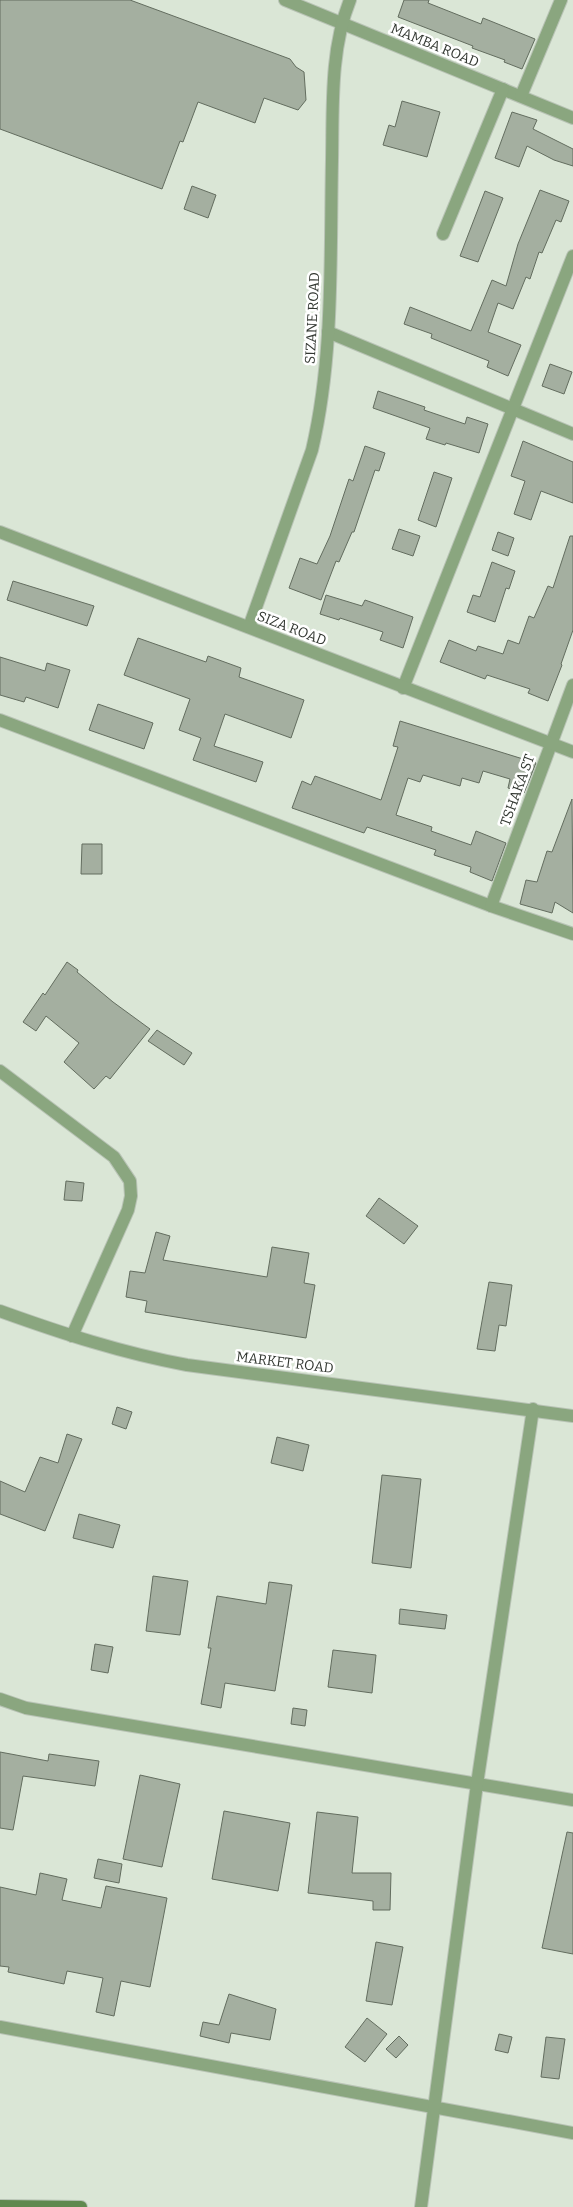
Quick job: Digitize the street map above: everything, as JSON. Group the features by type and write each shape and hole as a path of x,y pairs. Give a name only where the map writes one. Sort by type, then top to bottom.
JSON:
{"main road":[{"path":"0,2206 81,2207"}],"street":[{"name":"MAMBA ROAD","path":"285,0 573,118"},
{"name":"SIZANE ROAD","path":"249,627 312,450 322,394 328,332 333,96 341,23 350,0"},
{"path":"522,96 561,0"},
{"path":"443,234 503,89"},
{"path":"403,688 511,409 573,256"},
{"path":"328,332 573,434"},
{"name":"SIZA ROAD","path":"0,532 573,752"},
{"name":"TSHAKA ST","path":"491,906 573,685"},
{"path":"0,720 491,906 573,934"},
{"path":"0,1071 114,1157 130,1181 131,1196 128,1210 72,1336"},
{"name":"MARKET ROAD","path":"0,1311 72,1336 146,1357 573,1416"},
{"path":"421,2207 477,1784 533,1410"},
{"path":"0,1699 26,1708 573,1800"},
{"path":"0,2027 573,2133"}],"building":[{"path":"0,0 130,0 290,59 296,67 304,72 306,100 298,110 264,98 255,123 198,102 183,142 180,141 162,189 0,129"},
{"path":"404,0 429,0 428,3 481,24 483,18 535,39 522,69 504,62 505,60 472,48 473,46 398,17"},
{"path":"402,101 440,112 427,157 383,145 389,125 395,127"},
{"path":"512,112 537,120 533,129 573,149 573,166 554,160 527,146 519,167 495,158"},
{"path":"192,186 216,195 208,218 184,209"},
{"path":"540,190 569,201 561,222 556,220 542,253 539,252 530,279 526,277 513,309 498,303 488,332 521,345 508,376 487,367 489,361 431,338 432,334 404,324 410,307 471,331 492,280 506,286 518,244"},
{"path":"485,191 503,198 478,262 460,256"},
{"path":"550,364 572,372 564,394 542,386"},
{"path":"378,391 425,407 424,410 465,424 467,417 488,424 479,453 426,439 430,428 373,408"},
{"path":"523,441 573,462 573,503 541,491 531,520 514,514 525,481 511,476"},
{"path":"365,446 385,453 379,471 375,470 354,532 352,532 339,562 336,561 321,600 289,588 300,558 317,564 330,536 349,479 353,481"},
{"path":"434,472 452,478 436,527 418,520"},
{"path":"399,529 420,536 413,556 392,549"},
{"path":"498,532 514,538 508,556 492,550"},
{"path":"570,536 573,536 573,630 548,701 528,693 530,689 487,675 485,679 440,662 449,640 476,651 478,646 503,654 508,640 519,644 529,616 534,618 548,586 553,588"},
{"path":"492,562 515,571 509,589 506,588 495,622 467,612 473,595 480,597"},
{"path":"13,581 94,606 87,626 7,600"},
{"path":"326,595 362,606 365,600 413,617 403,648 380,640 383,632 340,618 339,620 320,614"},
{"path":"138,638 206,662 208,656 241,668 239,677 304,700 291,738 225,714 214,746 263,762 256,782 193,760 201,738 179,730 190,699 124,675"},
{"path":"0,657 45,671 47,663 70,670 58,708 26,697 24,702 0,695"},
{"path":"98,704 153,723 144,749 89,730"},
{"path":"400,721 536,763 524,793 508,788 510,779 483,771 479,783 462,778 460,786 423,775 420,782 408,778 396,815 432,827 431,831 471,845 476,831 506,843 492,881 470,872 471,867 434,855 436,850 367,827 364,833 292,808 302,781 311,785 315,776 381,800 398,747 393,746"},
{"path":"572,799 573,913 555,902 552,913 520,904 526,880 537,882 547,851 552,852"},
{"path":"82,844 102,844 102,874 81,874"},
{"path":"67,962 113,1002 150,1029 110,1079 106,1076 94,1089 64,1062 79,1043 46,1016 36,1031 23,1022 43,993 45,995"},
{"path":"157,1030 192,1053 184,1065 148,1041"},
{"path":"66,1181 84,1183 82,1201 64,1200"},
{"path":"379,1198 418,1226 404,1244 366,1216"},
{"path":"156,1232 170,1236 163,1260 267,1277 272,1247 309,1253 304,1283 315,1285 306,1338 145,1312 147,1301 126,1297 130,1271 145,1273"},
{"path":"489,1282 512,1285 506,1326 499,1325 495,1351 477,1349"},
{"path":"117,1407 132,1412 126,1429 112,1424"},
{"path":"67,1434 82,1439 45,1531 0,1514 0,1481 25,1492 40,1457 58,1463"},
{"path":"277,1437 309,1445 303,1471 271,1463"},
{"path":"382,1475 421,1479 411,1568 372,1563"},
{"path":"79,1514 120,1525 113,1548 73,1538"},
{"path":"153,1576 188,1581 180,1635 146,1631"},
{"path":"269,1582 292,1585 275,1691 225,1683 221,1708 201,1704 211,1648 208,1648 217,1596 266,1604"},
{"path":"400,1609 447,1615 445,1629 399,1624"},
{"path":"95,1644 113,1647 108,1673 91,1670"},
{"path":"333,1650 376,1655 372,1693 328,1687"},
{"path":"293,1708 307,1710 305,1726 291,1724"},
{"path":"0,1752 48,1761 49,1754 99,1761 95,1786 23,1776 13,1830 0,1828"},
{"path":"140,1775 180,1784 162,1867 123,1859"},
{"path":"224,1811 290,1823 278,1891 212,1879"},
{"path":"317,1812 358,1817 352,1873 391,1873 390,1910 373,1910 373,1901 308,1893"},
{"path":"567,1832 573,1833 573,1954 542,1948"},
{"path":"98,1859 122,1864 119,1883 94,1878"},
{"path":"40,1873 67,1879 62,1900 101,1908 106,1886 167,1898 150,1987 121,1981 114,2016 96,2012 103,1978 67,1971 64,1984 8,1972 9,1967 0,1966 0,1887 36,1895"},
{"path":"376,1942 403,1947 392,2005 366,2001"},
{"path":"229,1994 276,2009 270,2040 231,2033 229,2043 200,2036 203,2022 219,2025"},
{"path":"367,2018 387,2034 365,2062 345,2047"},
{"path":"499,2034 512,2037 508,2053 495,2050"},
{"path":"399,2036 408,2045 396,2058 386,2049"},
{"path":"546,2037 565,2039 559,2079 541,2077"}]}
